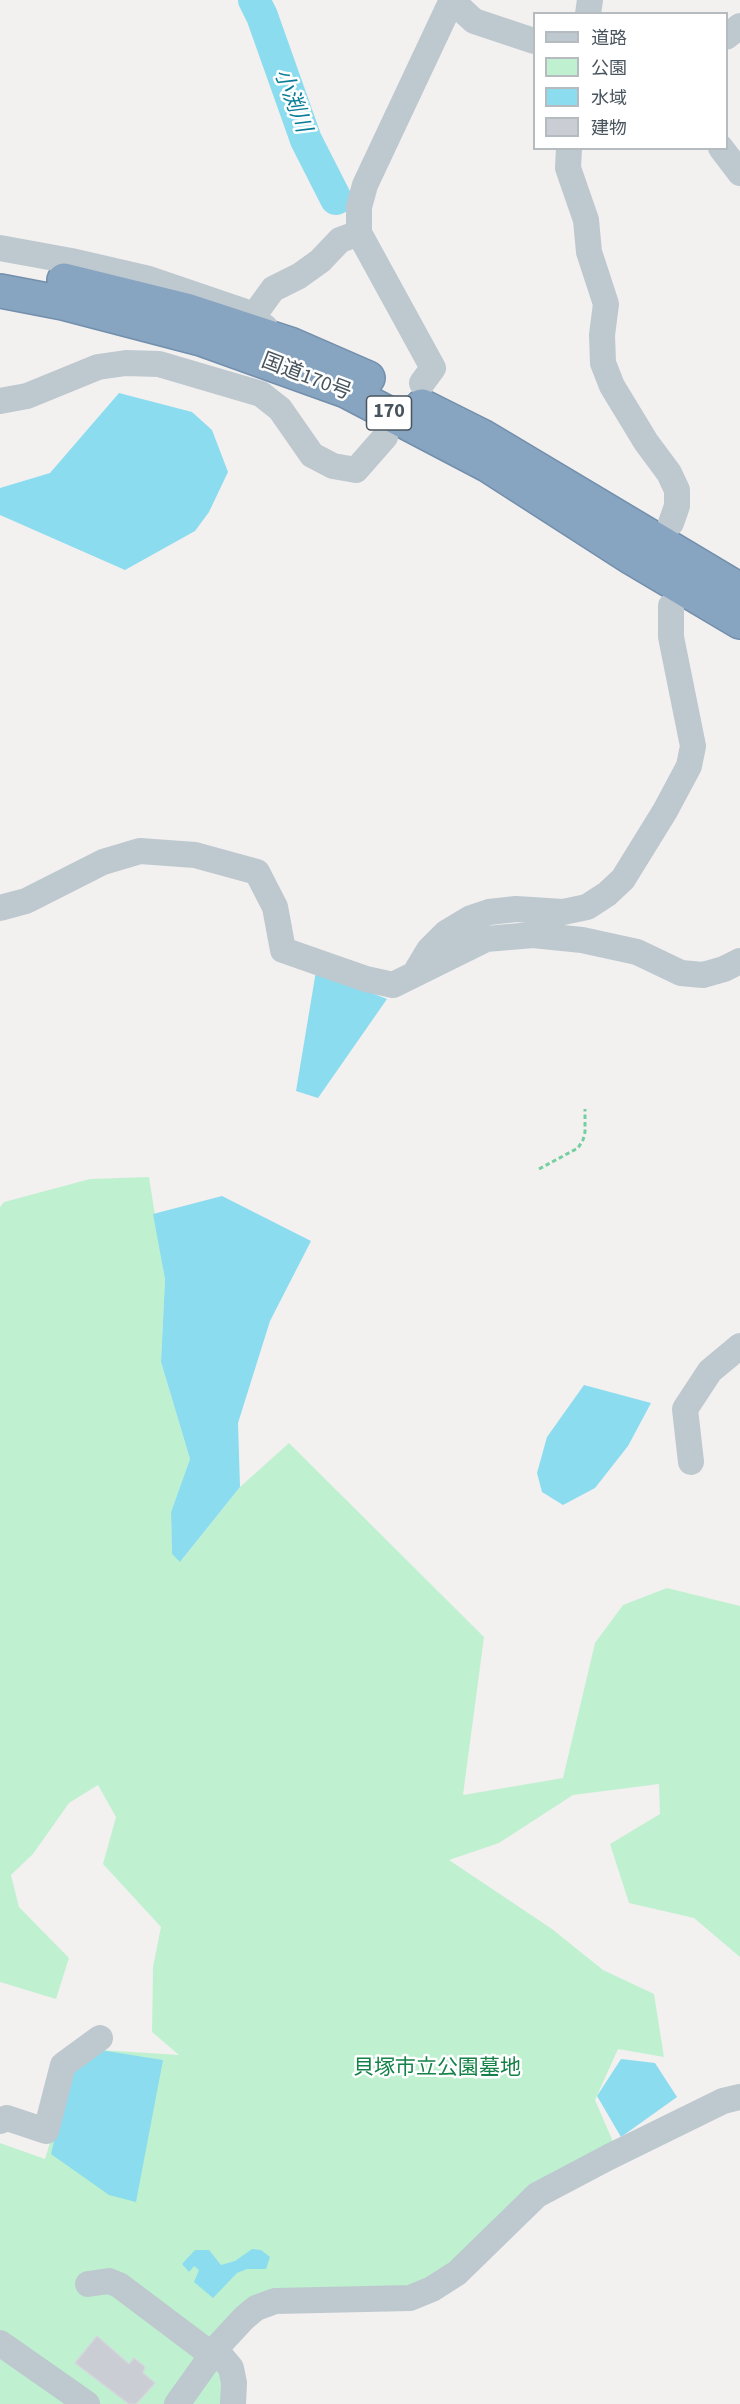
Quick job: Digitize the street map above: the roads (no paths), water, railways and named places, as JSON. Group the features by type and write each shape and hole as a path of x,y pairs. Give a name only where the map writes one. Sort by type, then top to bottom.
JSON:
{"highway":[{"name":"国道170号","path":"0,269 64,280 186,310 290,344 355,372 482,436 740,590"},
{"name":"国道170号","path":"0,291 63,303 201,339 346,391 489,466 632,558 740,622"}],"street":[{"path":"422,383 433,368 359,234 359,207 364,185 451,0 474,21 533,41"},
{"path":"728,35 740,26"},
{"path":"570,150 568,168 586,220 589,252 606,304 602,335 603,363 612,386 646,442 669,473 677,490 677,506 671,523"},
{"path":"722,150 740,173"},
{"path":"252,318 273,289 299,276 320,261 340,240 359,234"},
{"path":"0,248 149,279 243,311 290,344"},
{"path":"0,401 27,396 98,367 126,363 159,364 261,394 280,410 312,455 333,466 356,470 386,437"},
{"path":"414,975 429,950 446,933 471,918 489,912 516,909 563,912 587,907 607,894 623,879 665,811 689,766 693,746 671,637 671,606"},
{"path":"0,909 26,901 103,862 140,851 195,855 257,872 275,907 283,950 366,979 393,985 486,939 533,935 582,940 637,952 681,973 703,975 724,969 740,961"},
{"path":"691,1462 685,1409 710,1371 740,1346"},
{"path":"0,2121 7,2118 46,2131 63,2065 100,2038"},
{"path":"177,2404 214,2352 256,2308 275,2301 410,2298 432,2289 457,2273 537,2195 723,2101 740,2097"},
{"path":"88,2284 109,2281 119,2285 214,2352 231,2368 234,2383 233,2404"},
{"path":"0,2343 87,2404"}],"water":[{"path":"119,393 192,412 212,430 228,472 209,512 195,531 125,570 0,515 0,488 50,473"},
{"path":"316,971 387,999 318,1098 296,1091"},
{"path":"222,1196 311,1241 270,1321 238,1423 240,1487 180,1562 172,1554 171,1512 190,1459 161,1362 165,1279 153,1214"},
{"path":"584,1385 651,1403 628,1446 595,1488 563,1505 542,1492 537,1473 547,1437"},
{"path":"100,2050 163,2060 136,2202 109,2195 51,2154 70,2074"},
{"path":"621,2059 655,2063 677,2097 621,2137 597,2096"},
{"path":"252,2249 261,2250 270,2257 266,2269 247,2269 237,2273 213,2298 194,2282 199,2270 194,2266 189,2272 182,2264 195,2250 209,2250 221,2265 235,2261"}],"waterway":[{"name":"小渕川","path":"254,0 262,16 306,140 336,199"}],"park label":[{"name":"貝塚市立公園墓地","path":"437,2069"}]}
